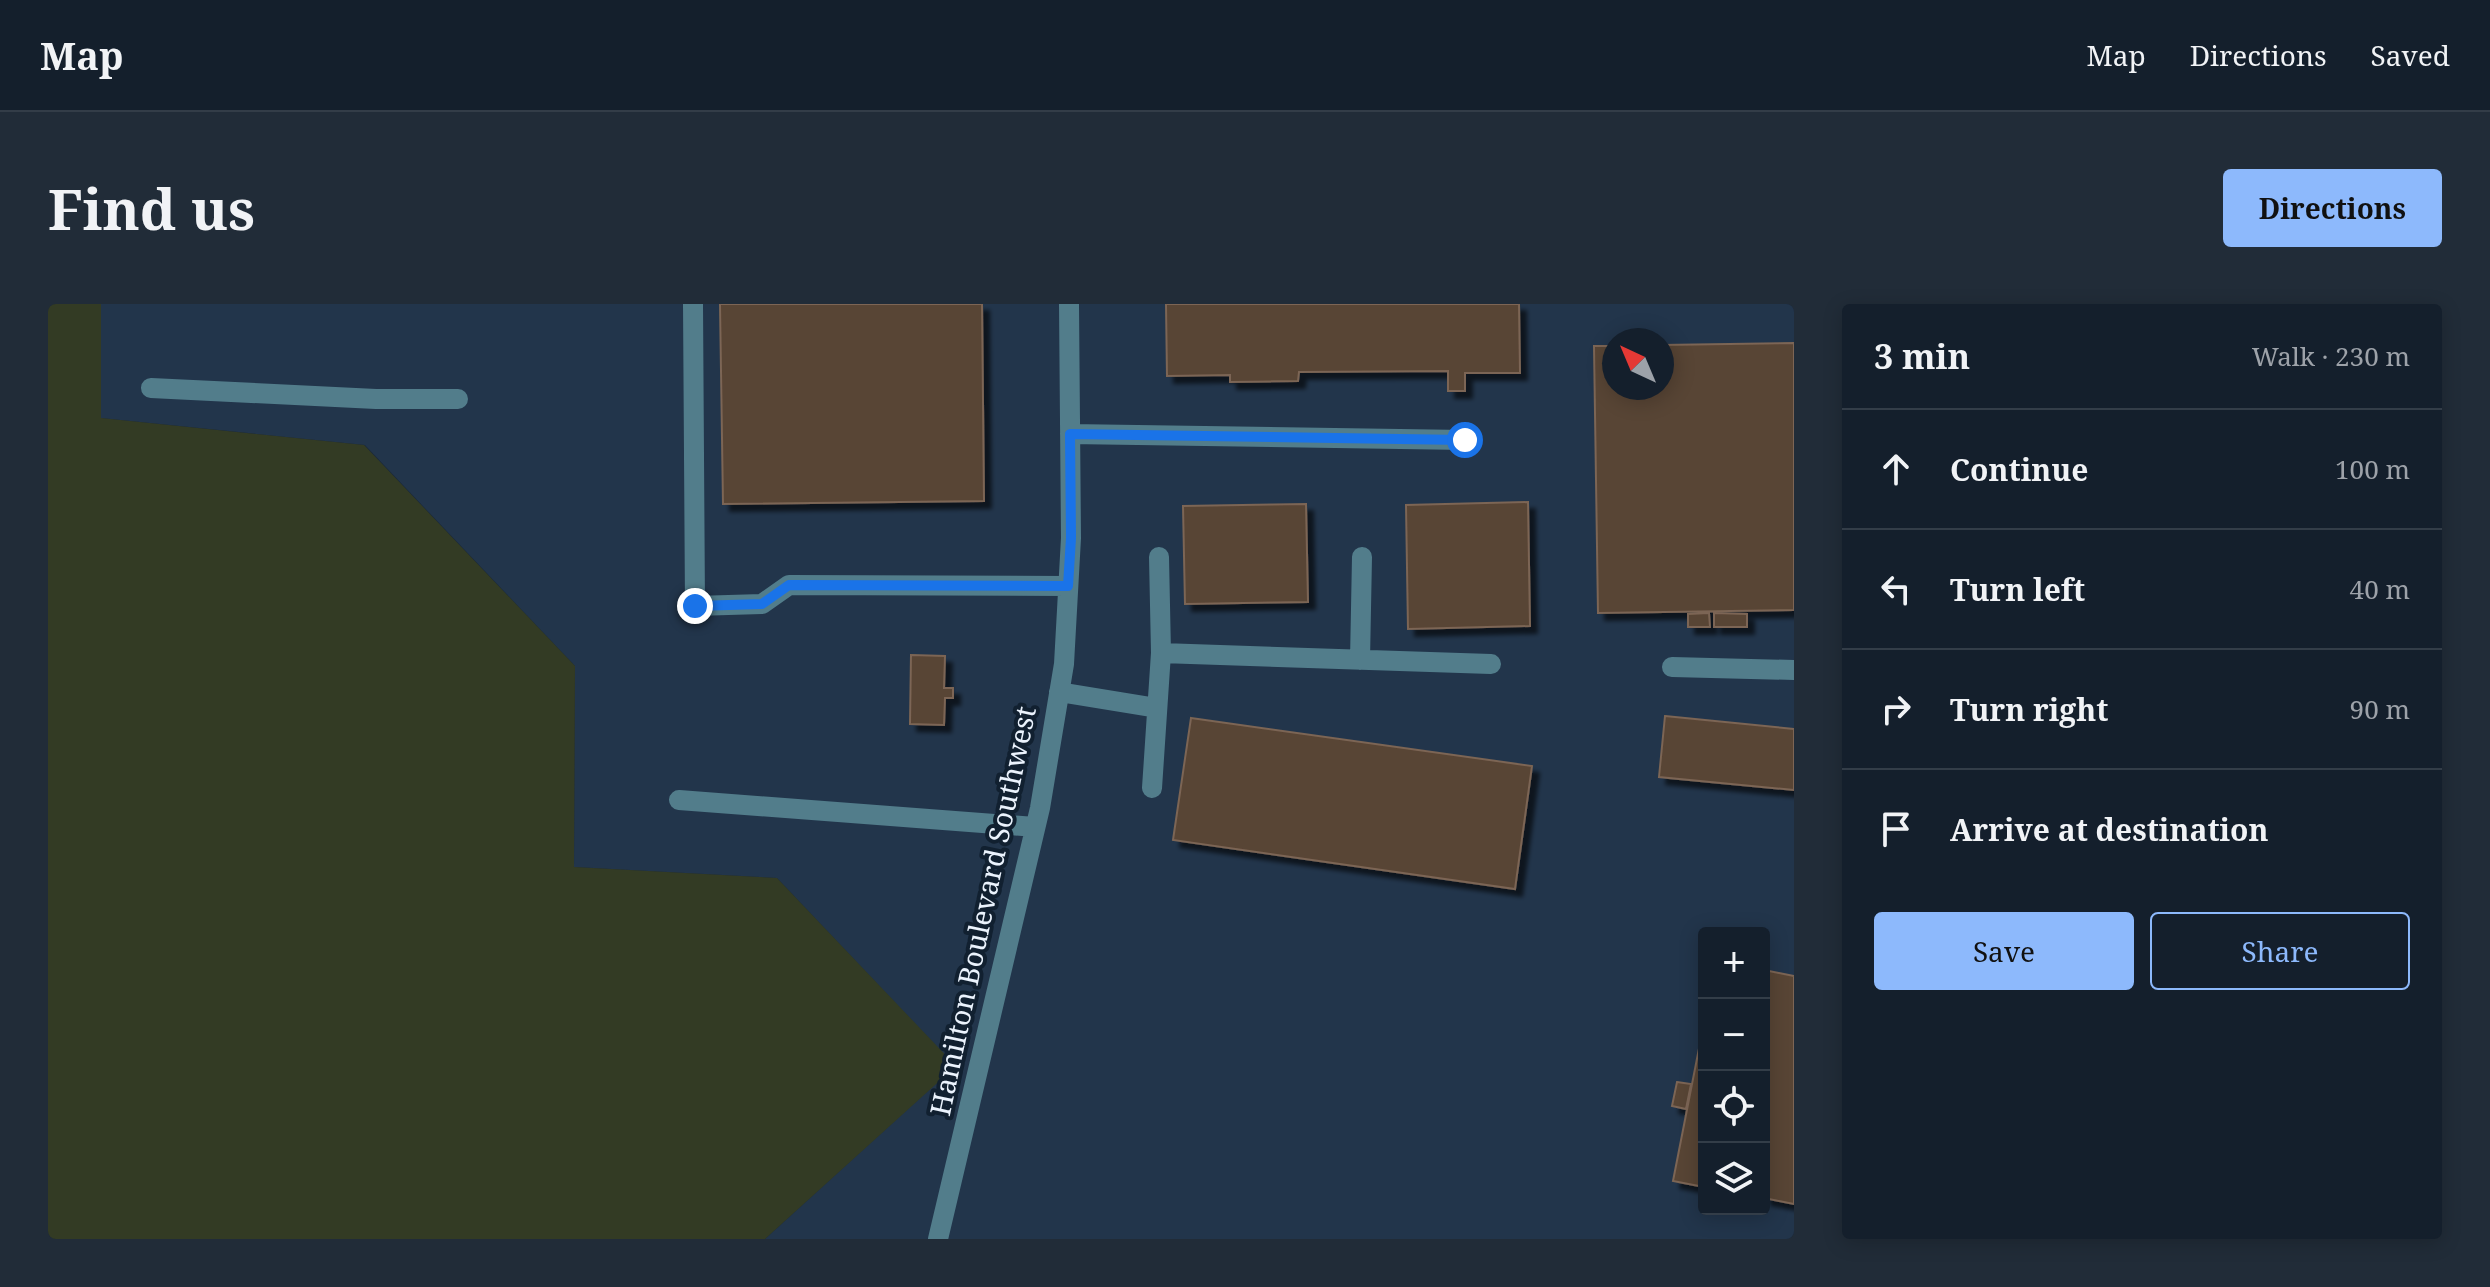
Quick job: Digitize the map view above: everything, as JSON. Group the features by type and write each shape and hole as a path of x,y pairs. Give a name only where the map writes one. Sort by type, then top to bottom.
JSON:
{"street":[{"path":"693,304 695,606 762,604 789,585 1068,586"},
{"name":"Hamilton Boulevard Southwest","path":"938,1239 1035,827 1064,664 1071,538 1069,304"},
{"path":"151,388 376,399 458,399"},
{"path":"1070,434 1465,440"},
{"path":"1152,788 1161,653 1159,557"},
{"path":"1360,660 1362,557"},
{"path":"1161,653 1491,664"},
{"path":"1672,667 1794,670"},
{"path":"1059,692 1157,708"},
{"path":"679,800 1035,827"}],"shaded area":[{"path":"101,304 1794,304 1794,1239 765,1239 955,1066 777,878 574,867 575,666 365,445 101,418"}],"green space":[{"path":"48,304 101,304 101,418 364,445 575,666 574,867 777,878 956,1066 765,1239 48,1239"}],"building":[{"path":"720,304 982,304 984,501 723,504"},
{"path":"1166,304 1519,304 1520,373 1465,373 1465,391 1448,391 1448,371 1299,372 1298,381 1230,382 1230,375 1167,376"},
{"path":"1794,343 1794,610 1598,613 1594,346 1602,346 1602,400 1674,400 1674,345"},
{"path":"1528,502 1530,626 1408,629 1406,505"},
{"path":"1306,504 1308,602 1185,604 1183,506"},
{"path":"1709,613 1710,627 1688,627 1688,614"},
{"path":"1714,613 1747,614 1747,627 1714,627"},
{"path":"911,655 945,656 944,688 953,688 953,698 945,698 944,725 910,724"},
{"path":"1665,716 1794,729 1794,790 1659,777"},
{"path":"1191,718 1532,766 1515,889 1173,840"},
{"path":"1770,971 1794,976 1794,1204 1770,1199"},
{"path":"1698,1054 1698,1186 1673,1181"},
{"path":"1677,1082 1691,1084 1686,1109 1672,1106"}],"route":[{"path":"695,606 762,604 789,585 1068,586 1070,434 1465,440"}]}
